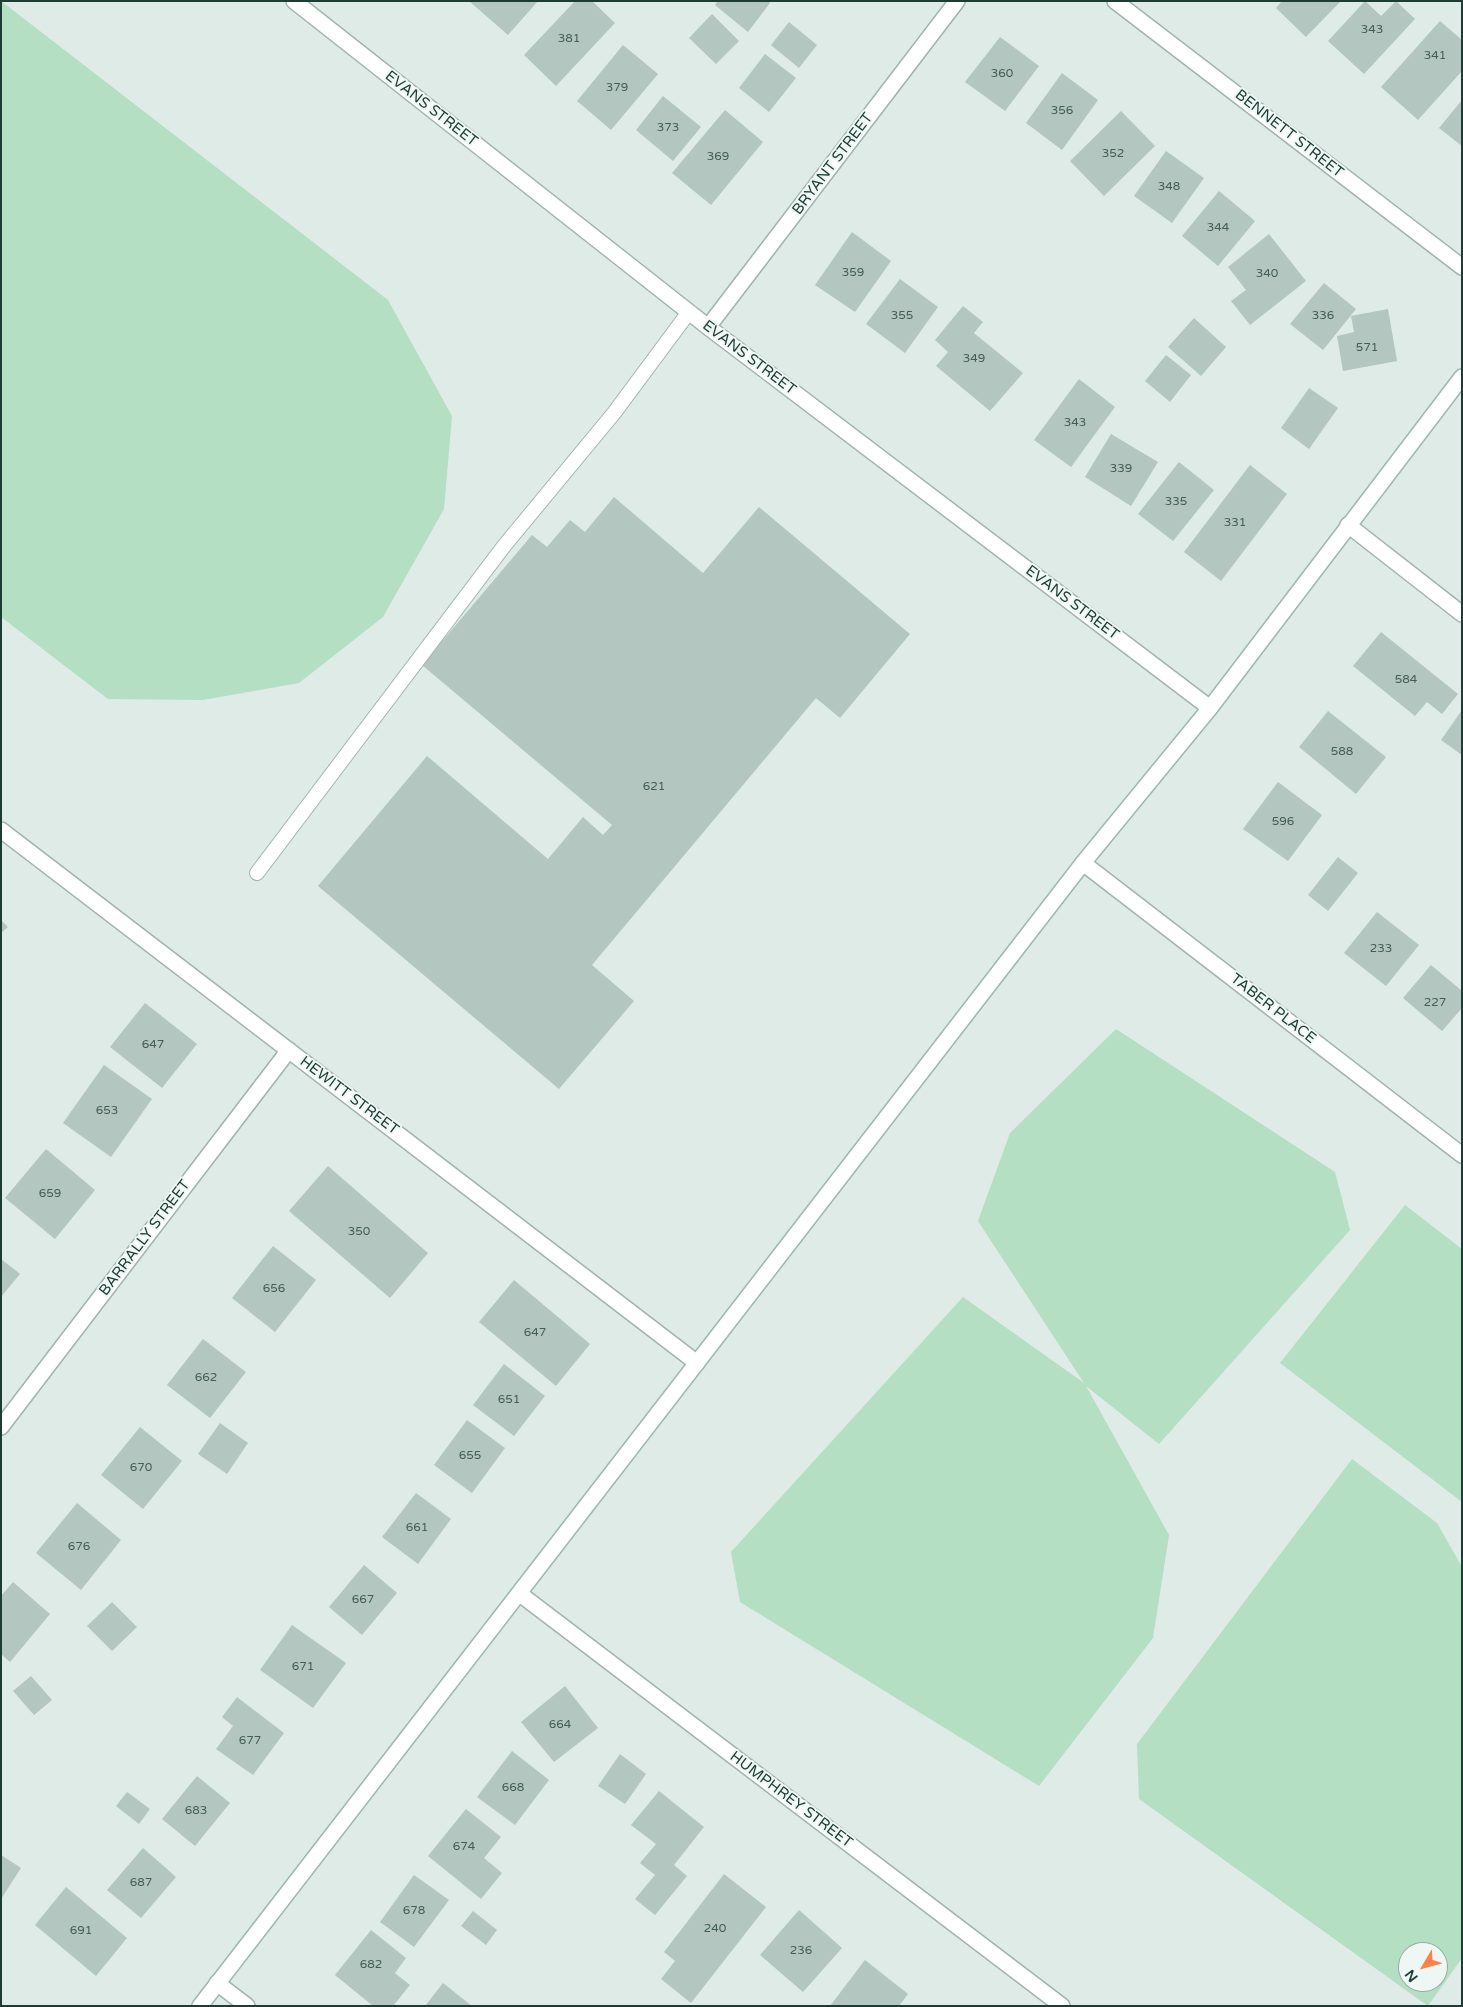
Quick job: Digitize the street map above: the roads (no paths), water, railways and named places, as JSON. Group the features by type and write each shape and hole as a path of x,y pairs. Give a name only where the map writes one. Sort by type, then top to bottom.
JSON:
{"street":[{"name":"EVANS STREET","path":"294,1 708,327 1210,708"},
{"name":"BRYANT STREET","path":"708,327 957,1"},
{"name":"BENNETT STREET","path":"1115,1 1462,267"},
{"path":"200,2006 1083,864 1210,708 1462,377"},
{"path":"1348,525 1462,614"},
{"name":"HEWITT STREET","path":"1,830 697,1363"},
{"name":"TABER PLACE","path":"1083,864 1462,1155"},
{"name":"BARRALLY STREET","path":"1,1427 289,1050"},
{"name":"HUMPHREY STREET","path":"520,1594 1062,2006"},
{"path":"217,1983 247,2006"}],"lane":[{"path":"257,874 504,546 614,413 689,312"}]}
